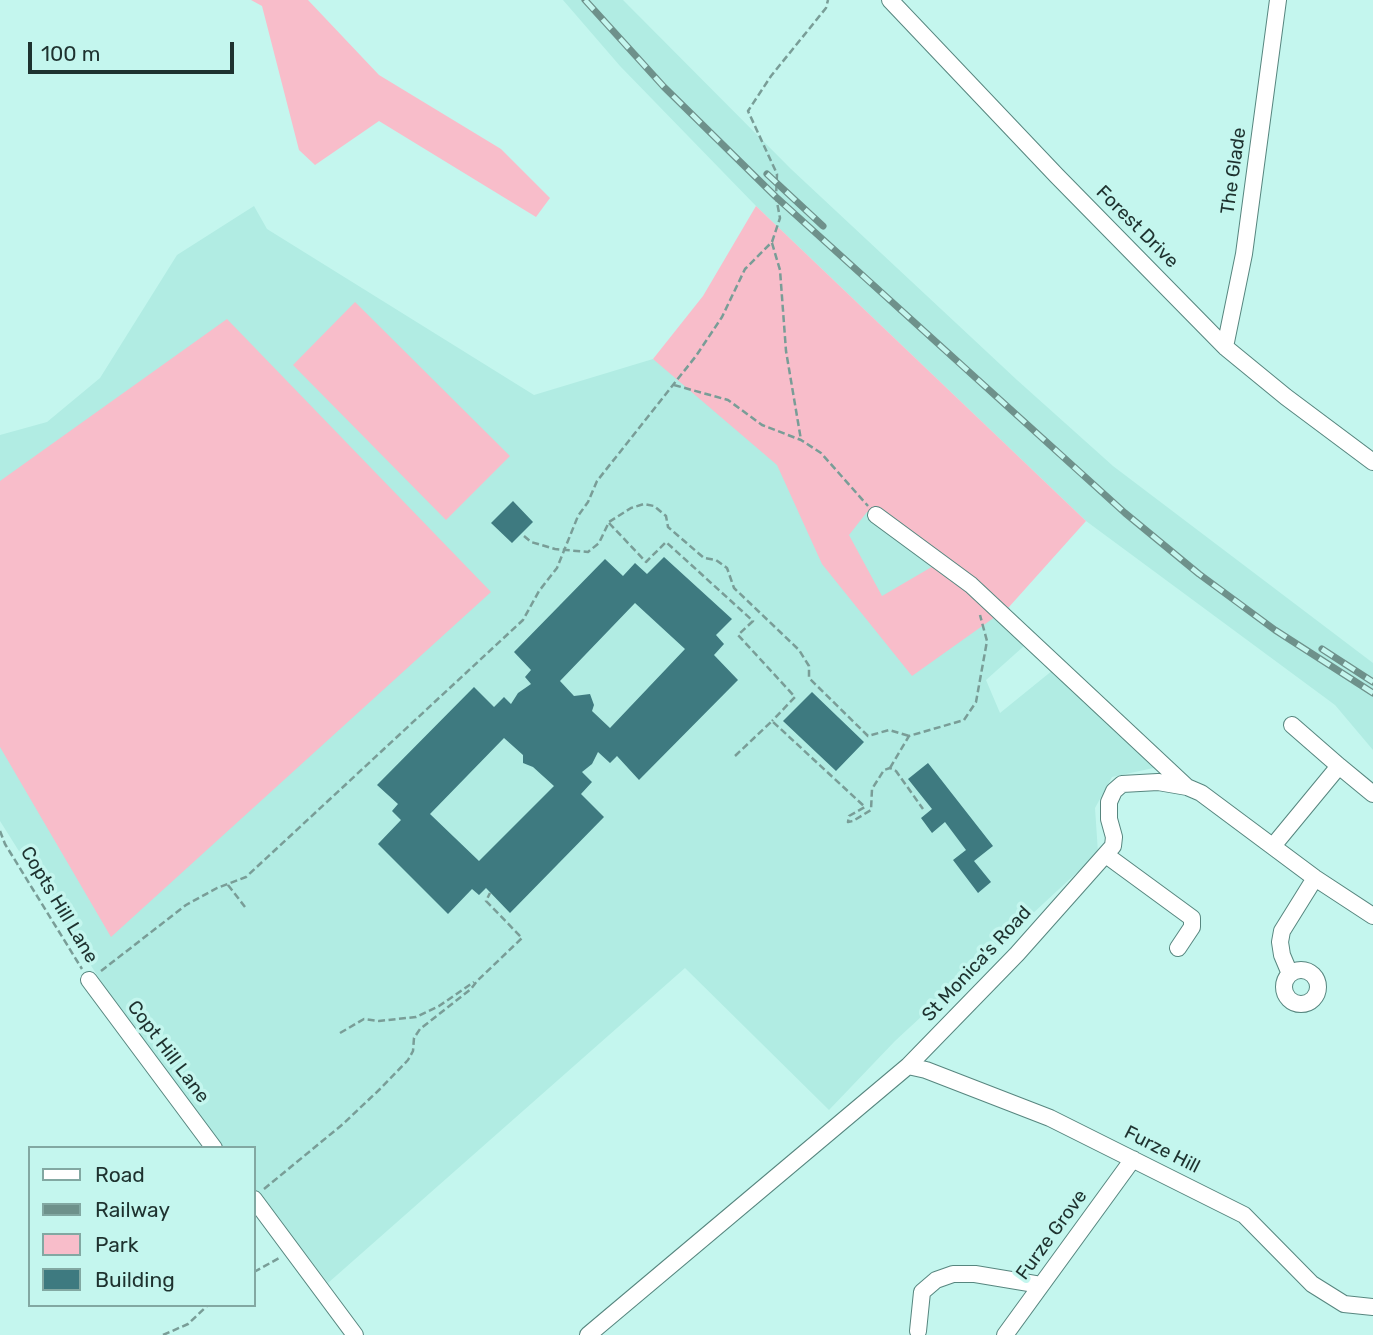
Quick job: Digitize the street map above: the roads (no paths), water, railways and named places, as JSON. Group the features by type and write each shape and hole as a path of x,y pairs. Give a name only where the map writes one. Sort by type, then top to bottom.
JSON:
{"street":[{"name":"Forest Drive","path":"890,0 1225,347 1373,462"},
{"name":"The Glade","path":"1225,347 1244,254 1278,0"},
{"path":"876,515 971,585 1187,786 1201,793 1315,878 1373,916"},
{"path":"1292,725 1373,794"},
{"path":"1273,846 1339,766"},
{"path":"1178,948 1192,927 1192,918 1106,855 1113,846 1114,836 1108,802 1122,784 1158,782 1187,786"},
{"name":"St Monica's Road","path":"588,1335 908,1066 1017,954 1106,855"},
{"path":"1290,974 1282,955 1282,931 1315,878"},
{"name":"Copt Hill Lane","path":"89,980 213,1146"},
{"name":"Furze Hill","path":"908,1066 926,1070 1050,1118 1244,1215 1312,1284 1344,1304 1373,1307"},
{"name":"Furze Grove","path":"1005,1335 1133,1159"},
{"path":"259,1195 293,1251 355,1335"},
{"path":"918,1331 922,1292 936,1280 953,1274 975,1274 1041,1284"}],"railway":[{"path":"585,0 664,87 776,197 1125,513 1199,574 1275,630 1373,693"},
{"path":"767,174 823,226"},
{"path":"1322,649 1373,682"}]}
